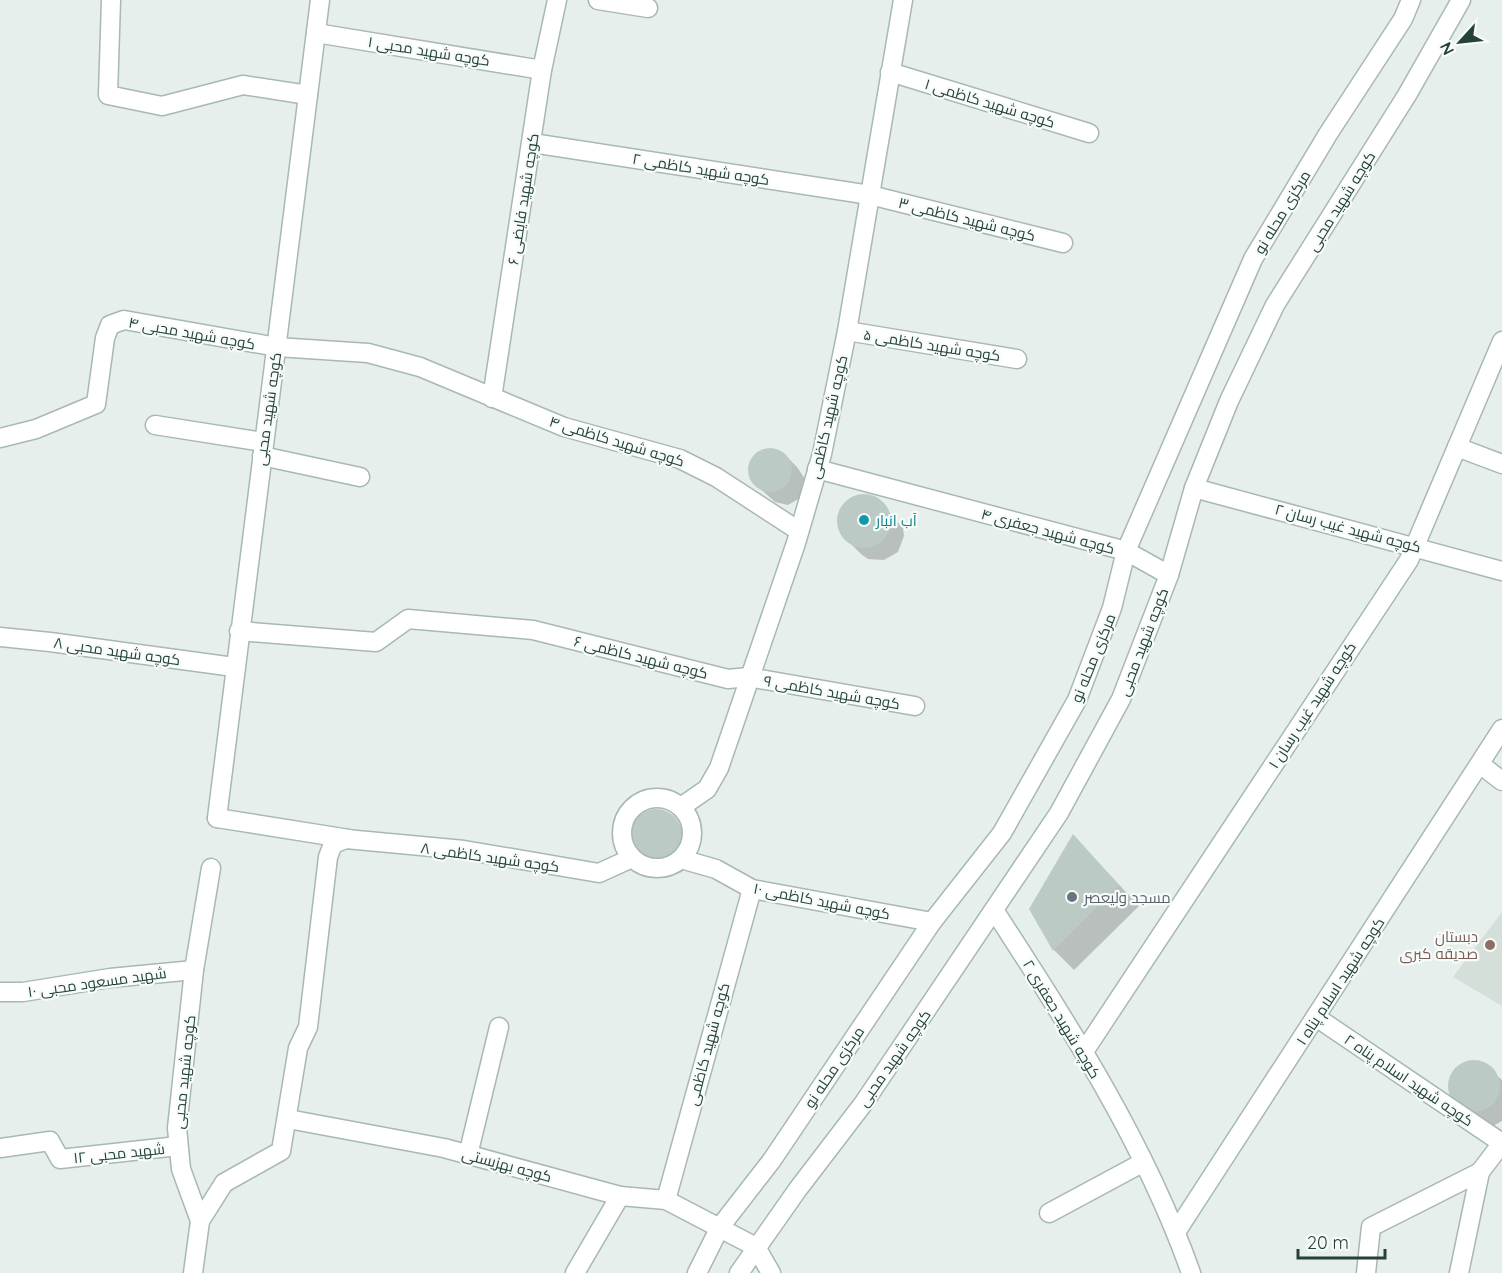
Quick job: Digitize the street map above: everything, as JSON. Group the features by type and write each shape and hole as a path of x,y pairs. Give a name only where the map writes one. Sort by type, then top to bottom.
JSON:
{"street":[{"path":"111,0 108,95 162,106 243,86 308,95"},
{"name":"کوچه شهید محبی","path":"217,818 234,668 320,0"},
{"name":"کوچه شهید فایضی ۶","path":"492,398 542,70 557,0"},
{"path":"598,0 648,8"},
{"name":"کوچه شهید کاظمی","path":"681,807 707,789 719,768 799,531 817,469 847,331 903,0"},
{"name":"مرکزی محله نو","path":"697,1273 720,1227 772,1160 932,922 1002,833 1077,700 1112,608 1126,552 1253,259 1328,134 1403,18 1411,0"},
{"name":"کوچه شهید محبی","path":"756,1247 863,1104 1059,813 1121,699 1169,575 1194,488 1229,401 1275,305 1407,96 1461,0"},
{"name":"کوچه شهید محبی ۱","path":"316,33 542,70"},
{"name":"کوچه شهید کاظمی ۱","path":"890,72 1089,133"},
{"name":"کوچه شهید کاظمی ۲","path":"532,143 870,195"},
{"name":"کوچه شهید کاظمی ۳","path":"870,195 1063,243"},
{"name":"کوچه شهید محبی ۴","path":"0,438 36,429 96,404 105,338 110,325 124,320 276,347"},
{"name":"کوچه شهید کاظمی ۵","path":"847,331 1017,359"},
{"name":"کوچه شهید غیب رسان ۱","path":"1085,1050 1402,569 1502,341"},
{"name":"کوچه شهید کاظمی ۴","path":"276,347 368,353 420,367 564,427 680,459 716,477 799,531"},
{"path":"155,425 262,449 360,477"},
{"path":"1457,447 1502,464"},
{"name":"کوچه شهید جعفری ۴","path":"817,469 1126,552 1169,575"},
{"name":"کوچه شهید غیب رسان ۲","path":"1194,488 1502,571"},
{"name":"کوچه شهید کاظمی ۶","path":"239,631 376,642 408,620 533,630 728,679 748,677"},
{"name":"کوچه شهید محبی ۸","path":"0,637 234,668"},
{"name":"کوچه شهید کاظمی ۹","path":"748,677 915,706"},
{"name":"کوچه شهید اسلام پناه ۱","path":"1176,1232 1502,729"},
{"path":"1480,765 1502,782"},
{"path":"658,798 671,800 681,807 689,819 692,833 689,847 681,859 672,866 651,868 632,858 625,849 622,825 635,804 658,798"},
{"name":"کوچه شهید کاظمی ۸","path":"217,818 350,839 464,850 599,873 632,858"},
{"path":"200,1221 224,1183 281,1151 298,1048 308,1027 328,857 333,844 350,839"},
{"name":"کوچه شهید کاظمی ۱۰","path":"681,859 716,869 752,889 932,922"},
{"name":"کوچه شهید محبی","path":"193,1273 200,1221 181,1169 177,1128 194,970 211,868"},
{"name":"کوچه شهید کاظمی","path":"666,1200 752,889"},
{"name":"کوچه شهید جعفری ۲","path":"994,910 1085,1050 1176,1232 1191,1273"},
{"name":"شهید مسعود محبی ۱۰","path":"0,992 23,992 110,978 194,970"},
{"name":"کوچه شهید اسلام پناه ۲","path":"1316,1017 1502,1143"},
{"path":"468,1155 499,1027"},
{"name":"کوچه بهزیستی","path":"288,1119 444,1148 620,1196 666,1200 756,1247"},
{"name":"شهید محبی ۱۲","path":"0,1148 50,1141 60,1159 178,1146"},
{"path":"1459,1273 1480,1172 1502,1143"},
{"path":"1049,1213 1142,1163"},
{"path":"1366,1273 1371,1227 1480,1172"},
{"path":"575,1273 620,1196"},
{"path":"739,1273 756,1247 771,1273"}],"shaded area":[{"name":"دبستان صدیقه کبری","path":"1502,912 1502,1006 1453,977"}],"building":[{"path":"770,448 786,454 792,470 786,486 770,492 754,486 748,470 754,454"},
{"name":"آب انبار","path":"864,494 874,496 883,502 889,511 891,521 889,531 883,540 874,546 864,548 854,546 845,540 839,531 837,521 839,511 845,502 854,496"},
{"path":"651,809 661,809 670,813 678,821 682,835 678,849 670,857 661,861 651,861 642,857 634,849 630,840 630,830 634,821 642,813"},
{"name":"مسجد ولیعصر","path":"1073,834 1119,885 1053,951 1029,909"},
{"path":"1469,1060 1479,1060 1489,1064 1496,1071 1500,1086 1496,1101 1489,1108 1479,1112 1469,1112 1459,1108 1452,1101 1448,1091 1448,1081 1452,1071 1459,1064"}],"place":[{"name":"آب انبار","path":"864,520"},
{"name":"مسجد ولیعصر","path":"1072,897"},
{"name":"دبستان صدیقه کبری","path":"1490,945"}]}
